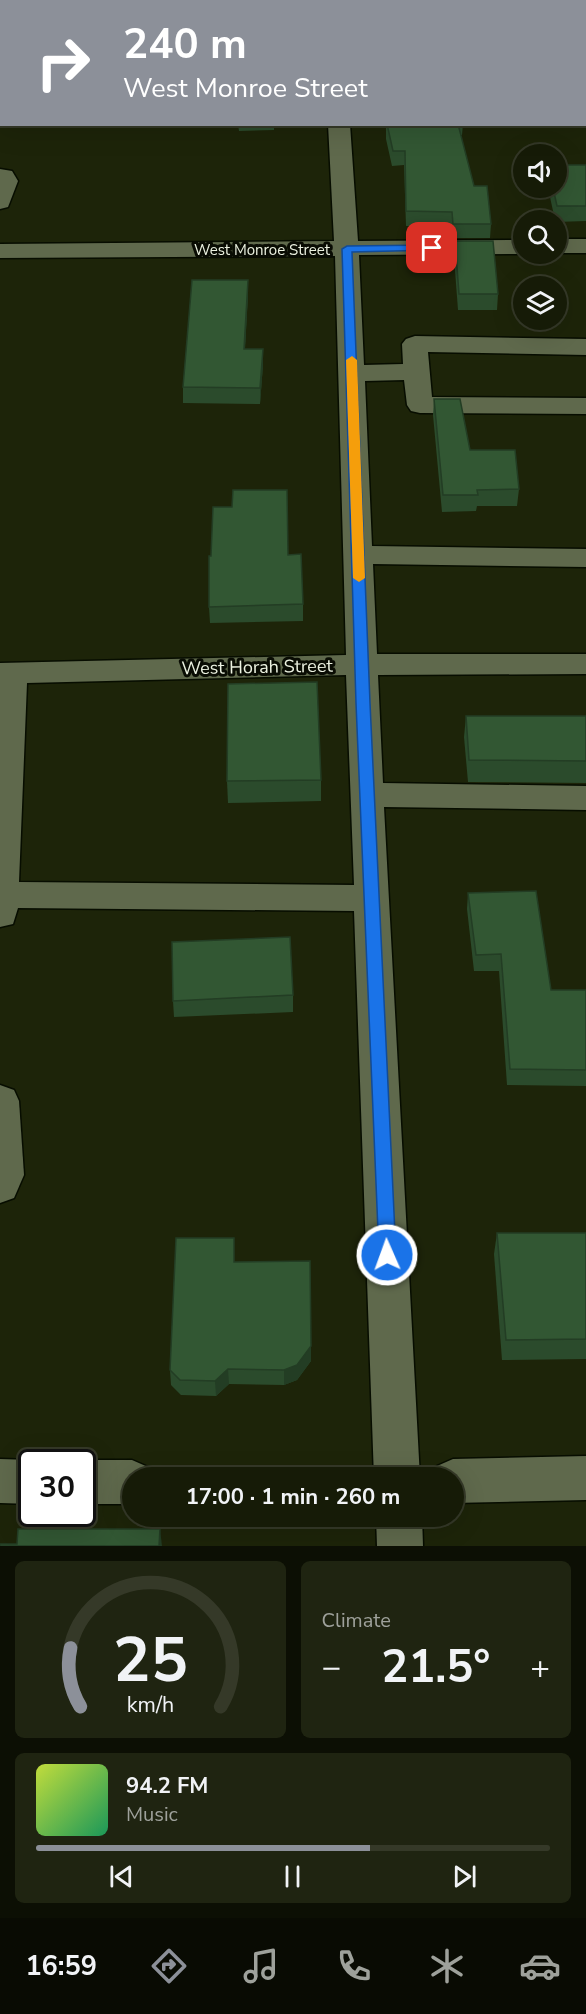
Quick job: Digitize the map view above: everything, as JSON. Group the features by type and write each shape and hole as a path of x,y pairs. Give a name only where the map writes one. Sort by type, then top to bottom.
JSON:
{"street":[{"path":"339,126 347,249 367,795 397,1467"},
{"path":"0,176 4,176 7,181 0,202"},
{"path":"567,246 586,246"},
{"name":"West Monroe Street","path":"0,251 513,247"},
{"path":"586,347 415,344 420,405 586,406"},
{"path":"352,373 416,372"},
{"path":"358,555 586,558"},
{"name":"West Horah Street","path":"6,673 362,665 586,664"},
{"path":"6,673 1,904 372,898"},
{"path":"367,795 586,798"},
{"path":"0,1101 4,1175 0,1186"},
{"path":"464,1481 586,1478"},
{"path":"0,1481 18,1482"},
{"path":"96,1482 122,1482"},
{"path":"399,1527 400,1546"}],"building":[{"path":"387,126 459,126 474,186 487,186 491,224 453,224 452,212 406,211 405,151 393,151"},
{"path":"567,165 586,165 586,206 557,206 555,198 567,198"},
{"path":"455,241 493,241 498,294 459,294"},
{"path":"192,280 248,280 244,349 263,349 260,388 183,387"},
{"path":"434,399 460,399 470,450 515,450 519,489 477,490 478,495 443,495"},
{"path":"233,490 287,490 288,555 301,554 303,604 209,607 209,556 211,556 213,507 232,507"},
{"path":"317,682 321,780 227,781 228,684"},
{"path":"466,716 586,716 586,761 469,760"},
{"path":"536,891 551,990 586,990 586,1070 510,1069 501,954 476,955 468,893"},
{"path":"290,937 293,995 173,1001 172,942"},
{"path":"497,1233 586,1233 586,1339 506,1340"},
{"path":"176,1238 234,1238 234,1262 310,1261 311,1346 297,1365 284,1370 228,1369 215,1381 180,1380 170,1370"},
{"path":"18,1529 160,1529 159,1546 0,1546 0,1544 17,1544"}],"slow traffic":[{"path":"352,360 359,578"}],"route":[{"path":"387,1255 363,703 347,249 432,248"}]}
